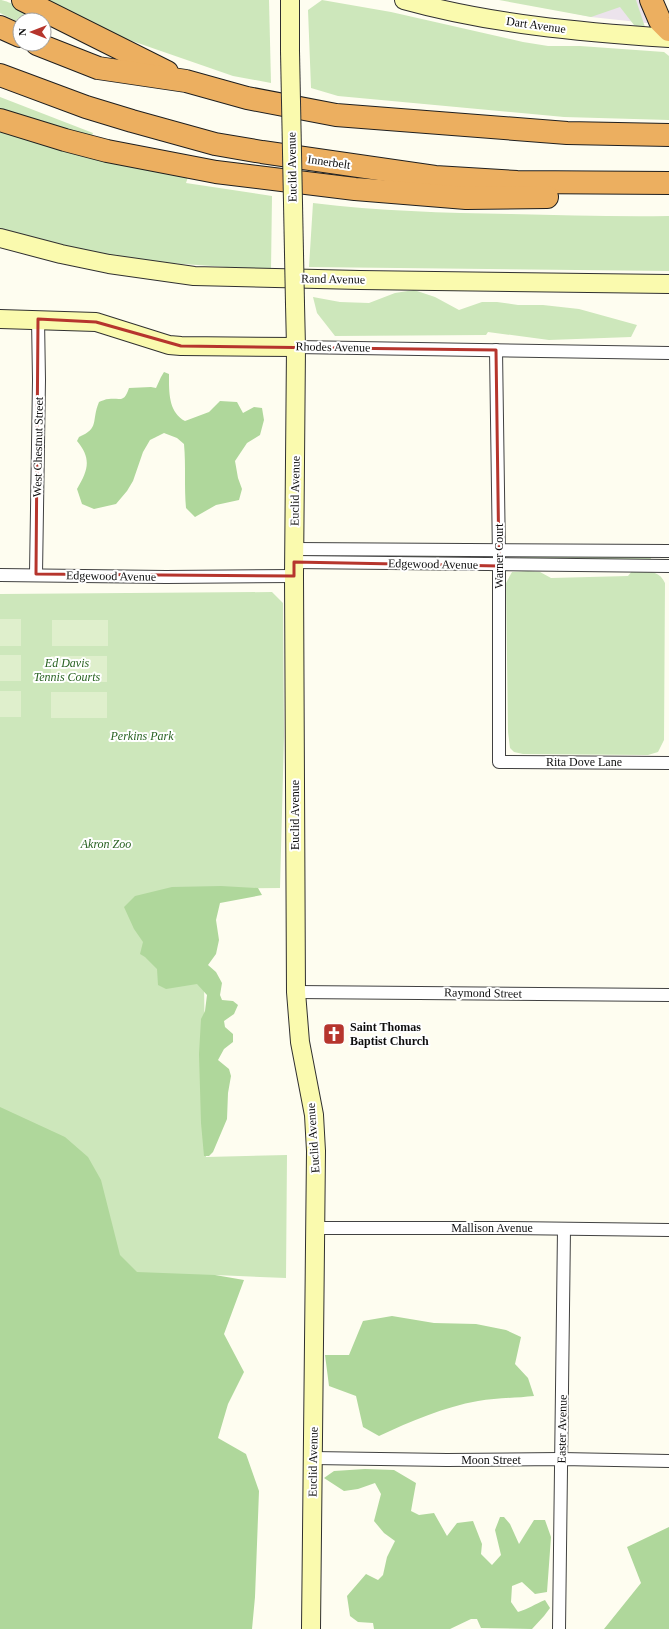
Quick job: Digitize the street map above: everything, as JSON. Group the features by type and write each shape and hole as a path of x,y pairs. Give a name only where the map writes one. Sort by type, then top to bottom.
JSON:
{"highway":[{"path":"23,0 186,81"},
{"path":"651,0 660,21 669,30"},
{"path":"0,27 12,32"},
{"path":"52,50 98,68 186,81 247,98 336,115 567,133 669,135"},
{"name":"Innerbelt","path":"0,75 86,107 132,121 215,144 262,152 435,177 517,182 669,183"},
{"path":"0,120 65,140 115,153 216,172 355,189 466,198 620,196 669,192"}],"street":[{"name":"Euclid Avenue","path":"290,0 296,347 294,563 296,992 300,1042 314,1115 316,1151 311,1629"},
{"name":"Dart Avenue","path":"404,0 430,7 548,28 669,38"},
{"name":"Rand Avenue","path":"0,238 61,254 109,264 194,276 360,280 669,284"},
{"name":"Rhodes Avenue","path":"0,319 96,322 169,345 181,346 669,352"},
{"name":"West Chestnut Street","path":"36,574 39,380 38,319"},
{"name":"Warner Court","path":"496,350 499,549 499,762"},
{"name":"Edgewood Avenue","path":"0,575 36,574 166,577 294,563 499,549 669,551"},
{"name":"Edgewood Avenue","path":"294,563 499,566 669,566"},
{"name":"Rita Dove Lane","path":"499,762 669,763"},
{"name":"Raymond Street","path":"296,992 669,995"},
{"name":"Mallison Avenue","path":"316,1228 669,1230"},
{"name":"Easter Avenue","path":"559,1629 564,1229"},
{"name":"Moon Street","path":"313,1458 669,1461"}],"highlighted area":[{"path":"38,319 96,322 181,346 496,350 499,566 294,562 294,576 36,574"}],"shaded area":[{"path":"510,0 646,0 656,24 591,17"}],"green space":[{"path":"0,0 11,3 30,12 12,12 12,19 0,13"},
{"path":"44,0 269,0 271,83 233,76 109,33"},
{"path":"322,0 391,12 523,42 548,46 580,46 664,52 669,56 669,120 564,117 338,96 311,88 308,10"},
{"path":"499,0 636,0 646,30 634,25 620,7 591,17"},
{"path":"0,97 93,133 91,139 0,114"},
{"path":"0,127 188,177 186,183 272,196 271,270 139,261 88,252 0,230"},
{"path":"313,203 387,210 436,212 590,216 669,216 669,271 309,267"},
{"path":"414,290 435,297 459,310 482,302 497,302 518,305 543,305 579,309 637,325 631,337 549,340 488,332 486,335 335,336 317,313 313,297 340,302 369,303 395,293"},
{"path":"164,372 169,374 172,407 179,417 185,421 209,412 220,401 237,402 243,413 254,407 262,408 264,420 260,435 247,443 235,461 238,478 242,489 239,500 216,505 195,517 186,508 184,444 177,438 164,433 150,440 143,452 133,481 116,504 94,509 82,504 77,489 84,476 87,465 85,453 77,441 79,437 86,434 92,427 99,402 108,399 122,399 129,388 156,388"},
{"path":"338,555 476,555 476,561 338,558"},
{"path":"520,555 651,557 651,563 520,562"},
{"path":"632,571 647,571 655,573 662,578 665,583 664,740 658,752 648,755 523,754 514,752 510,748 508,732 506,583 512,572 540,572 551,578 628,576"},
{"name":"Akron Zoo","path":"272,592 283,603 284,736 280,888 203,889 206,1157 287,1155 286,1278 215,1275 0,1629 0,594"},
{"path":"0,619 21,619 21,646 0,646"},
{"path":"52,620 108,620 108,646 52,646"},
{"path":"0,655 21,655 21,681 0,681"},
{"name":"Ed Davis Tennis Courts","path":"51,656 107,656 107,682 51,682"},
{"path":"0,691 21,691 21,717 0,717"},
{"path":"51,692 107,692 107,718 51,718"},
{"path":"221,886 258,888 262,895 220,903 216,920 219,940 216,954 208,965 216,972 222,983 220,995 222,1000 233,1001 238,1005 234,1014 224,1021 225,1027 233,1034 233,1042 224,1049 218,1060 229,1069 231,1076 228,1093 227,1119 213,1152 209,1156 204,1156 201,1123 199,1054 201,1019 205,1011 207,995 197,984 166,989 158,985 157,969 140,954 143,942 134,929 124,907 135,896 172,887"},
{"path":"0,1107 65,1137 88,1157 101,1180 120,1255 137,1272 215,1275 244,1280 224,1334 244,1372 228,1404 218,1438 246,1454 259,1491 255,1597 252,1629 0,1629"},
{"path":"392,1316 434,1323 476,1324 506,1330 521,1337 515,1364 528,1378 534,1396 485,1400 453,1407 428,1415 379,1436 363,1427 356,1396 329,1386 325,1355 349,1355 363,1321"},
{"path":"365,1469 394,1470 416,1483 411,1511 419,1515 434,1513 447,1536 457,1523 473,1521 482,1544 481,1554 492,1565 501,1555 495,1530 500,1517 504,1517 510,1524 519,1544 534,1520 545,1520 551,1537 547,1592 535,1594 522,1582 512,1586 511,1602 518,1612 545,1600 550,1608 544,1616 532,1629 481,1628 477,1619 471,1619 450,1629 374,1629 373,1623 358,1622 350,1616 347,1596 366,1574 378,1580 383,1575 387,1557 395,1541 384,1533 374,1521 381,1494 375,1483 358,1489 344,1491 324,1478 334,1471"},
{"path":"669,1527 669,1629 604,1629 641,1583 627,1547"}],"place":[{"name":"Saint Thomas Baptist Church","path":"334,1034"}],"park label":[{"name":"Perkins Park","path":"142,736"}]}
